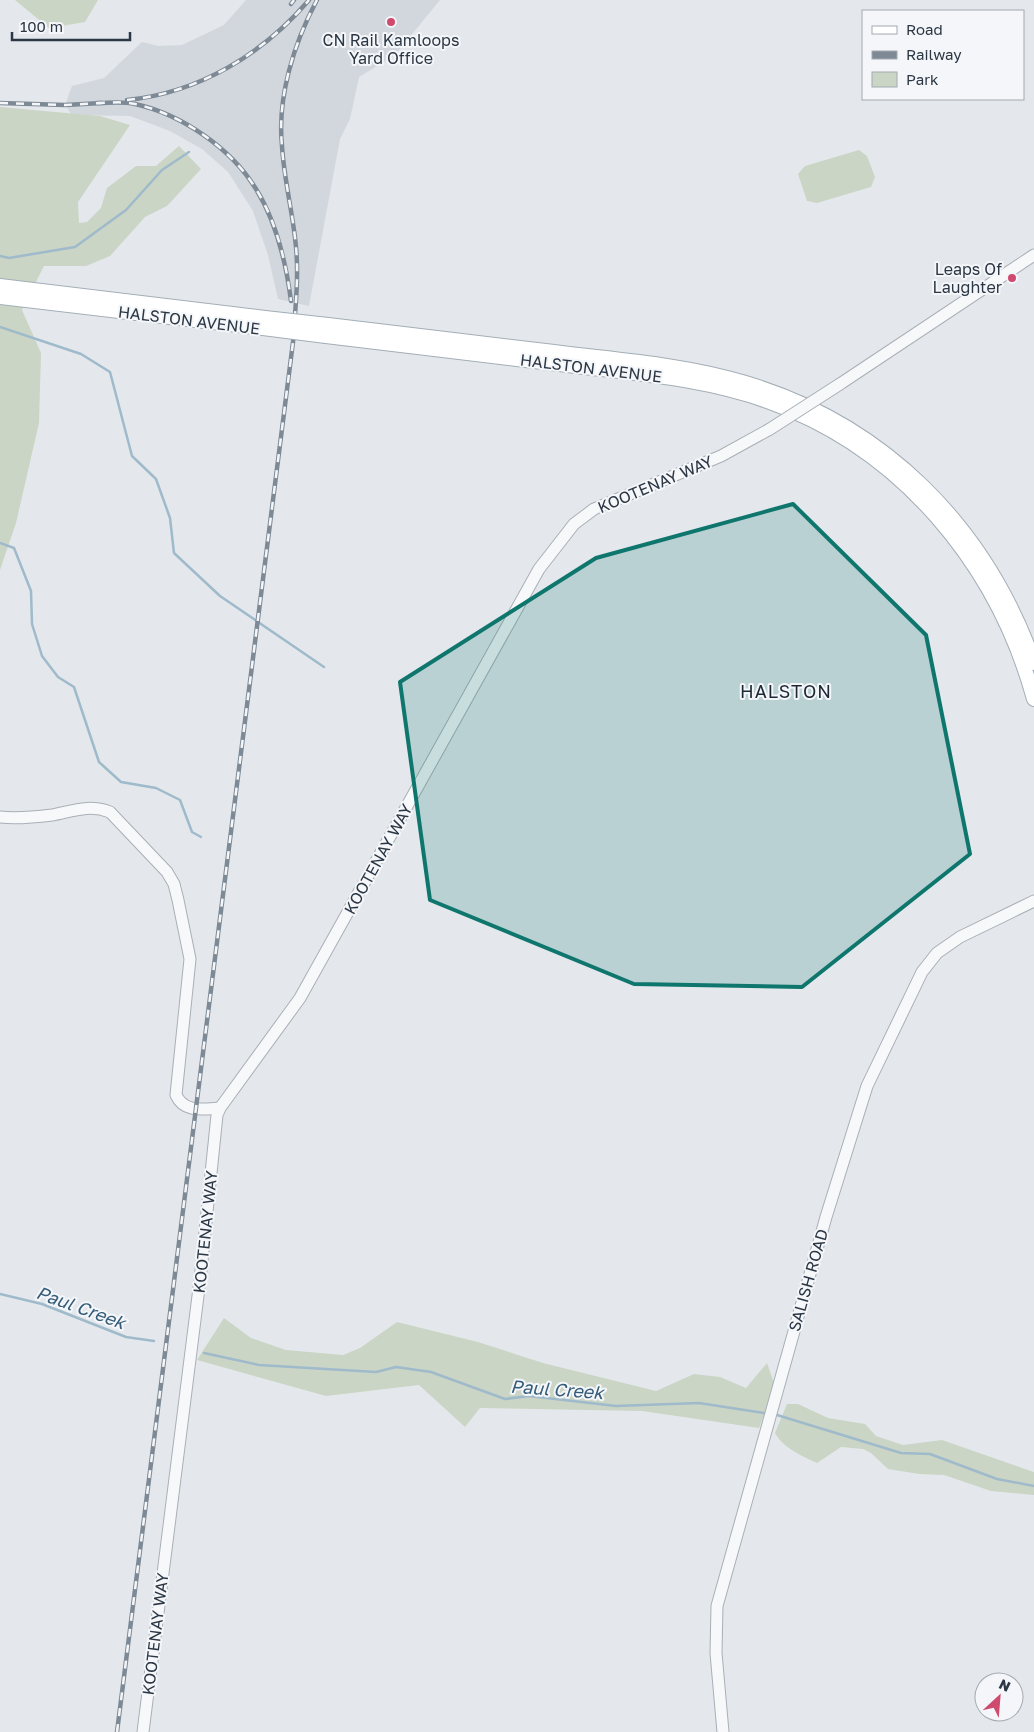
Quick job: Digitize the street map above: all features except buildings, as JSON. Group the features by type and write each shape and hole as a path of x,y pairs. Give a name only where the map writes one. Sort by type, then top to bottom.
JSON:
{"main road":[{"name":"HALSTON AVENUE","path":"0,286 66,299 264,323 646,363 704,373 771,391 836,420 881,451 907,471 955,520 996,579 1016,616 1034,663"},
{"name":"HALSTON AVENUE","path":"0,297 66,299"},
{"name":"HALSTON AVENUE","path":"327,330 701,383 767,401 830,430 876,460 924,501 947,528 987,585 1006,619 1034,699"}],"street":[{"name":"KOOTENAY WAY","path":"143,1732 220,1108 300,998 539,569 574,524 594,509 721,456 770,429 1034,255"},
{"path":"0,817 49,815 88,807 110,812 158,861 174,884 190,959 176,1095 179,1102 188,1108 220,1108"},
{"name":"SALISH ROAD","path":"723,1732 716,1653 717,1606 861,1101 922,972 936,953 960,937 1034,901"}],"highlighted area":[{"path":"793,504 926,635 970,854 802,987 634,984 430,900 400,682 596,558"}],"shaded area":[{"path":"246,0 440,0 395,55 359,77 350,119 340,139 309,306 278,299 268,255 253,211 228,172 202,149 170,131 130,116 72,115 65,105 72,86 104,78 142,42 159,46 182,45 224,25"}],"green space":[{"path":"15,0 98,0 85,22 49,28"},
{"path":"0,107 100,116 130,125 78,202 79,223 87,222 101,208 107,188 136,166 156,166 179,146 201,169 167,206 145,217 110,256 86,266 44,266 22,310 41,353 39,423 16,523 0,570"},
{"path":"859,150 867,156 875,177 871,187 817,203 807,201 798,174 805,166"},
{"path":"224,1318 251,1338 286,1350 343,1355 360,1348 397,1322 478,1342 543,1363 656,1391 694,1374 720,1377 746,1388 767,1363 775,1386 759,1428 642,1411 480,1408 465,1427 419,1385 326,1396 197,1360"},
{"path":"787,1404 798,1404 828,1418 865,1424 876,1436 903,1445 942,1440 1034,1472 1034,1495 991,1491 944,1475 919,1474 888,1469 871,1453 863,1449 841,1447 817,1463 788,1447 775,1433"}],"waterway":[{"path":"0,256 9,258 75,247 126,210 162,170 189,152"},
{"path":"0,327 81,354 110,372 132,456 156,479 170,518 174,553 220,596 324,667"},
{"path":"0,543 14,548 31,591 32,624 42,656 58,677 74,687 99,762 121,782 156,788 180,800 192,832 201,837"},
{"name":"Paul Creek","path":"0,1294 42,1304 126,1337 154,1341"},
{"name":"Paul Creek","path":"204,1353 259,1365 376,1372 396,1367 431,1372 505,1399 529,1396 616,1406 699,1403 764,1413"},
{"name":"Paul Creek","path":"777,1415 901,1453 930,1454 997,1479 1034,1486"}],"railway":[{"path":"291,4 294,0"},
{"path":"127,100 154,96 179,89 204,80 228,68 250,54 271,37 291,20 309,0"},
{"path":"117,1732 293,342 297,259 283,159 282,109 294,52 317,0"},
{"path":"0,103 65,105 102,103"},
{"path":"97,103 130,103 170,116 187,124 203,135 233,160 246,174 270,215 280,243 291,301"}],"place":[{"name":"CN Rail Kamloops Yard Office","path":"391,22"},
{"name":"Leaps Of Laughter","path":"1012,278"}],"district":[{"name":"HALSTON","path":"786,691"}]}
